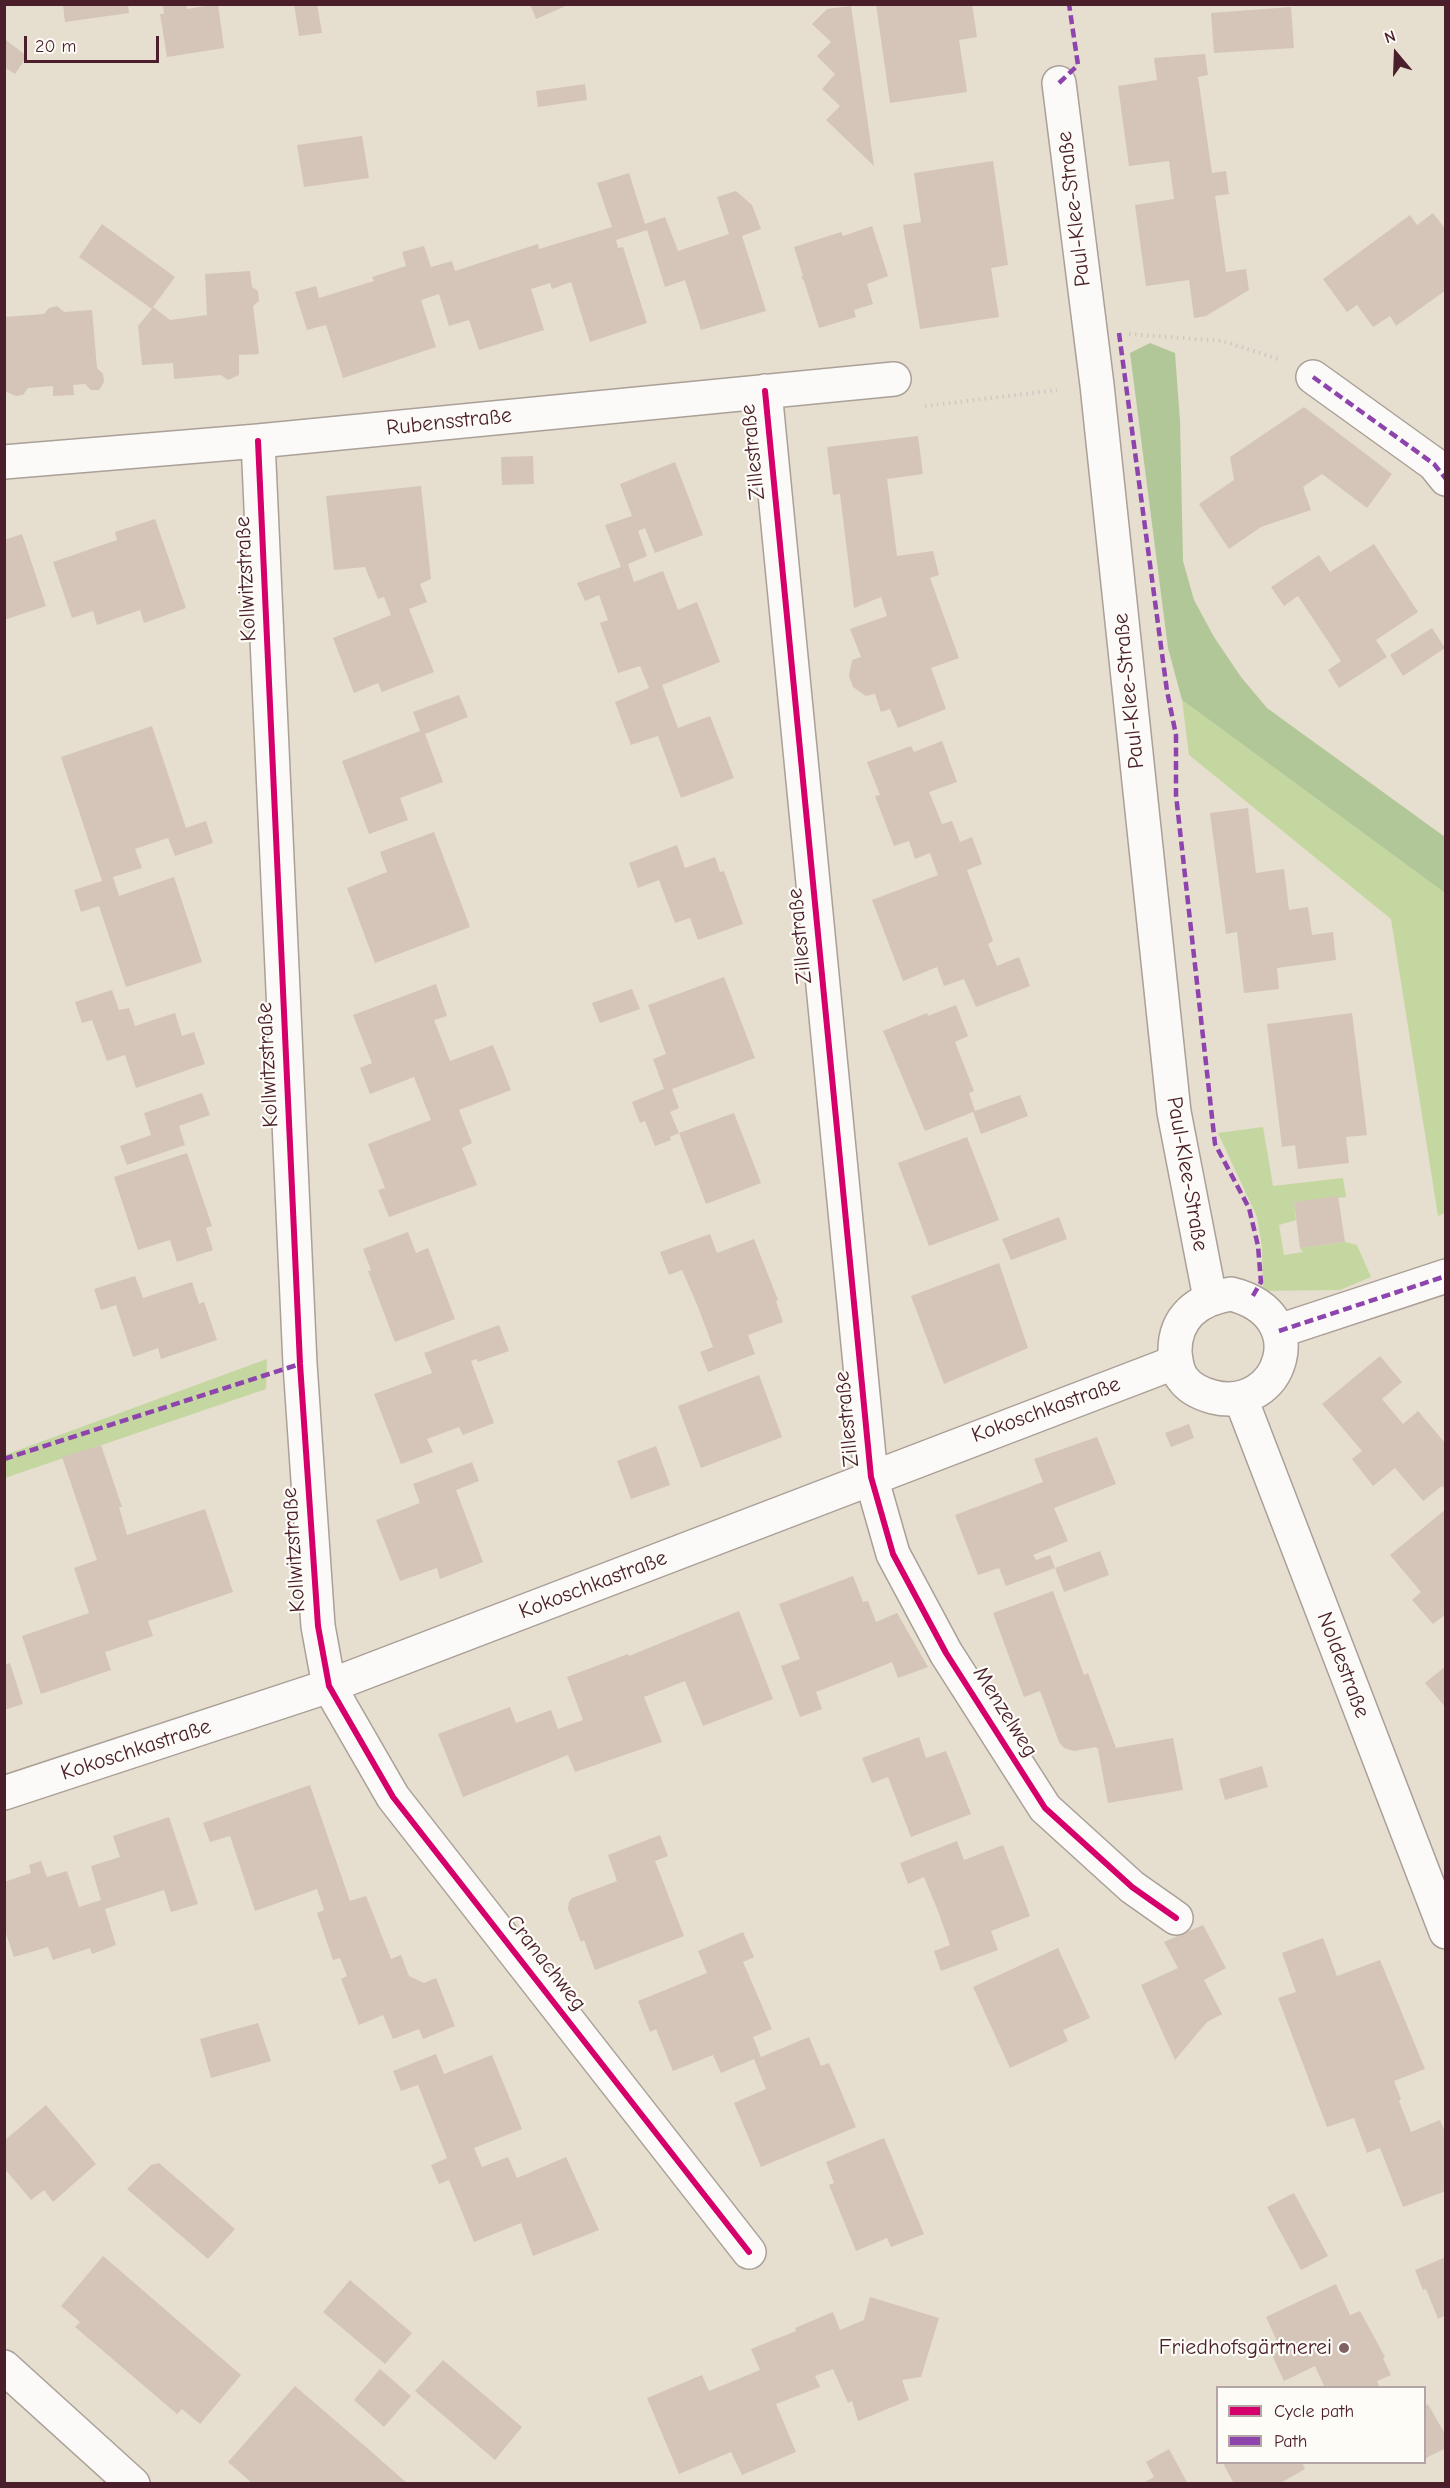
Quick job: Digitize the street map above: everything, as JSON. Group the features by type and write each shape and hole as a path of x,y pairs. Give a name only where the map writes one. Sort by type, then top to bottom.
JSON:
{"street":[{"name":"Paul-Klee-Straße","path":"1059,83 1096,385 1174,1112 1210,1298"},
{"path":"1313,377 1434,464 1446,479"},
{"name":"Rubensstraße","path":"4,462 258,441 894,379"},
{"name":"Zillestraße","path":"765,392 871,1477"},
{"name":"Kollwitzstraße","path":"258,441 300,1364 318,1626 329,1686"},
{"path":"1279,1331 1446,1276"},
{"path":"1231,1294 1251,1299 1269,1312 1279,1331 1281,1354 1271,1379 1257,1391 1241,1399 1221,1399 1196,1391 1182,1378 1176,1362 1175,1338 1181,1324 1192,1309 1210,1298 1231,1294"},
{"name":"Kokoschkastraße","path":"4,1793 329,1686 1176,1362"},
{"name":"Noldestraße","path":"1241,1399 1446,1932"},
{"name":"Menzelweg","path":"871,1477 894,1554 946,1653 1045,1808 1132,1887 1176,1918"},
{"name":"Cranachweg","path":"329,1686 393,1797 749,2252"},
{"path":"4,2367 133,2484"}],"path":[{"path":"1130,334 1223,341 1283,361 1313,377"},
{"path":"894,379 912,407 1096,385"}],"green space":[{"path":"1150,343 1175,353 1180,421 1183,561 1194,600 1214,637 1241,677 1267,708 1445,837 1445,893 1182,700 1168,648 1130,353"},
{"path":"1182,700 1445,893 1445,1213 1438,1216 1391,919 1189,755"},
{"path":"1263,1127 1273,1186 1343,1178 1346,1197 1294,1203 1296,1220 1279,1225 1284,1255 1303,1252 1300,1248 1345,1242 1357,1245 1371,1277 1340,1290 1263,1291 1262,1247 1257,1217 1218,1133"},
{"path":"267,1359 266,1389 5,1478 5,1455"}],"building":[{"path":"63,4 128,4 129,13 65,22"},
{"path":"218,4 224,48 167,57 160,14 164,14 163,5 186,5 187,9"},
{"path":"294,4 317,4 322,33 299,36"},
{"path":"530,4 568,4 568,5 536,19"},
{"path":"876,4 972,4 977,37 959,40 967,92 890,103"},
{"path":"851,6 874,166 826,120 840,106 822,89 835,74 817,56 831,42 812,24 827,9"},
{"path":"1291,7 1294,48 1214,53 1211,13"},
{"path":"4,35 7,41 27,56 15,74 4,67"},
{"path":"1205,54 1208,75 1198,77 1212,173 1226,171 1229,194 1215,196 1226,272 1246,269 1249,290 1206,316 1194,318 1189,280 1146,286 1135,205 1174,199 1169,161 1129,166 1118,86 1157,80 1154,58"},
{"path":"585,84 587,100 538,107 536,91"},
{"path":"362,136 369,178 304,187 297,145"},
{"path":"993,161 1008,265 991,268 999,317 920,329 903,225 921,222 914,173"},
{"path":"629,173 645,224 665,217 678,251 729,234 717,197 736,191 752,205 761,229 742,236 766,311 701,330 685,280 665,287 647,230 616,240 618,248 623,247 647,323 590,342 571,282 552,289 550,283 531,289 544,330 479,350 469,320 449,326 439,294 421,300 436,347 343,378 326,325 307,330 295,292 316,286 319,298 374,281 372,277 406,266 402,252 424,246 431,267 452,261 455,271 538,244 539,249 612,227 597,183"},
{"path":"1433,213 1446,230 1446,290 1396,326 1390,316 1373,327 1357,305 1347,312 1323,279 1410,215 1417,225"},
{"path":"102,224 175,277 153,307 170,320 207,315 205,274 250,271 252,287 258,291 259,301 253,306 259,354 239,355 239,375 228,380 221,375 174,379 173,363 142,365 138,326 152,309 79,257"},
{"path":"872,226 888,276 867,284 873,304 854,310 856,317 819,328 801,277 803,276 794,247 841,232 843,236"},
{"path":"57,306 64,312 92,310 97,368 103,374 104,382 99,390 91,390 85,384 73,385 74,395 53,396 53,386 28,388 23,395 16,396 4,391 4,317 44,314 49,308"},
{"path":"1304,407 1392,474 1367,508 1322,474 1303,487 1311,510 1261,527 1229,549 1199,504 1234,480 1230,457"},
{"path":"918,436 923,474 887,479 897,556 933,551 939,575 930,578 959,658 931,668 946,709 898,728 890,709 881,712 875,694 866,696 853,687 849,676 852,660 861,657 850,629 887,616 881,597 854,608 840,494 833,495 827,447"},
{"path":"533,456 534,484 502,485 501,457"},
{"path":"675,462 703,535 655,553 645,528 638,531 647,556 628,564 634,582 663,571 678,610 697,602 720,662 662,685 678,728 710,716 734,778 681,798 658,736 631,745 615,702 649,688 640,666 618,673 600,623 608,620 599,595 585,601 577,583 621,567 605,525 632,516 620,484"},
{"path":"421,486 431,579 420,584 427,602 409,609 434,672 382,692 378,683 354,693 333,638 391,615 384,597 378,599 365,567 334,570 326,496"},
{"path":"155,519 186,608 144,623 140,610 97,625 93,611 72,618 53,562 117,540 115,532"},
{"path":"22,534 46,606 4,620 4,540"},
{"path":"1374,544 1418,612 1376,640 1387,657 1339,688 1328,670 1341,661 1298,596 1284,606 1271,587 1319,555 1330,572"},
{"path":"1432,628 1445,648 1403,676 1390,655"},
{"path":"459,695 468,717 425,734 443,782 400,798 408,820 369,834 342,761 420,731 413,712"},
{"path":"152,726 186,828 206,821 213,843 175,856 168,838 135,849 142,868 113,877 119,896 174,877 202,962 126,987 99,906 81,912 74,890 102,881 61,757"},
{"path":"942,741 957,782 929,792 942,824 952,821 960,842 972,837 982,864 967,870 993,941 988,944 997,966 1019,957 1030,986 976,1007 964,979 944,986 937,967 903,981 872,900 938,875 930,853 915,859 909,841 894,846 875,796 880,795 867,762 911,746 914,752"},
{"path":"1248,808 1256,873 1284,869 1289,910 1308,907 1312,935 1333,932 1336,960 1277,968 1279,989 1244,993 1237,932 1226,934 1210,813"},
{"path":"434,832 470,927 375,963 347,888 387,872 380,852"},
{"path":"677,845 685,868 715,857 720,872 724,871 743,924 698,940 690,918 675,923 659,880 638,888 629,863"},
{"path":"724,977 755,1058 672,1089 679,1108 670,1112 679,1133 670,1137 671,1140 655,1146 645,1121 640,1123 632,1102 664,1089 653,1059 666,1054 648,1005"},
{"path":"436,984 447,1016 434,1020 450,1061 493,1045 511,1090 459,1110 472,1143 462,1148 477,1185 389,1217 378,1190 385,1188 368,1144 431,1120 414,1077 370,1094 360,1068 372,1063 353,1015"},
{"path":"632,989 640,1009 600,1023 592,1003"},
{"path":"112,990 119,1010 129,1008 135,1026 175,1013 182,1036 194,1032 205,1064 136,1088 125,1055 107,1061 92,1020 82,1023 75,1002"},
{"path":"956,1005 968,1036 955,1042 974,1091 969,1093 975,1111 1020,1095 1028,1116 981,1134 973,1112 925,1131 883,1031 927,1013 928,1016"},
{"path":"1352,1013 1367,1135 1346,1137 1349,1163 1298,1169 1295,1145 1282,1147 1267,1024"},
{"path":"202,1093 210,1115 179,1126 185,1145 127,1165 120,1146 151,1135 144,1113"},
{"path":"734,1113 761,1183 706,1204 679,1133"},
{"path":"967,1137 999,1220 929,1246 898,1163"},
{"path":"187,1153 212,1226 206,1228 213,1250 177,1262 170,1240 138,1250 114,1177"},
{"path":"1338,1196 1345,1242 1300,1248 1294,1202"},
{"path":"1059,1217 1067,1239 1011,1260 1002,1239"},
{"path":"408,1232 416,1253 428,1248 455,1319 395,1342 368,1271 371,1270 363,1249"},
{"path":"710,1234 717,1253 754,1239 778,1300 776,1301 783,1322 748,1335 755,1354 708,1372 700,1352 713,1347 698,1307 682,1270 669,1275 660,1252"},
{"path":"999,1263 1028,1348 944,1384 911,1296"},
{"path":"135,1276 143,1298 192,1282 199,1304 204,1302 217,1340 161,1359 158,1348 133,1357 116,1305 101,1310 94,1289"},
{"path":"499,1325 509,1351 478,1362 476,1359 471,1361 494,1423 463,1435 459,1427 427,1439 433,1452 401,1464 374,1394 432,1373 424,1353"},
{"path":"1380,1356 1402,1382 1382,1399 1403,1424 1418,1411 1446,1444 1446,1490 1442,1486 1423,1501 1395,1468 1373,1486 1352,1459 1362,1451 1322,1404"},
{"path":"759,1375 782,1437 701,1468 678,1406"},
{"path":"1189,1424 1194,1438 1171,1447 1165,1433"},
{"path":"1097,1437 1116,1484 1054,1508 1068,1541 1033,1555 1036,1560 1050,1555 1055,1568 1006,1586 999,1568 978,1575 955,1515 1043,1482 1034,1459"},
{"path":"101,1445 122,1507 119,1507 127,1535 205,1509 233,1592 148,1621 153,1636 105,1652 111,1670 41,1694 22,1636 89,1613 74,1568 97,1560 62,1457"},
{"path":"656,1446 670,1485 631,1499 617,1461"},
{"path":"472,1462 479,1481 456,1490 483,1562 440,1579 437,1568 400,1581 376,1520 420,1503 413,1484"},
{"path":"1446,1509 1446,1614 1433,1624 1412,1600 1421,1592 1390,1555"},
{"path":"1100,1551 1109,1575 1064,1592 1055,1568"},
{"path":"853,1576 863,1602 868,1601 876,1622 897,1613 928,1667 898,1678 892,1662 816,1692 822,1709 800,1717 781,1666 800,1659 779,1604"},
{"path":"1053,1591 1084,1675 1088,1673 1116,1748 1173,1738 1183,1790 1108,1803 1098,1749 1096,1747 1074,1751 1064,1748 1059,1742 1040,1691 1024,1697 993,1613"},
{"path":"739,1611 773,1699 703,1726 685,1681 644,1697 662,1742 575,1772 568,1755 463,1797 438,1734 510,1707 516,1723 551,1710 558,1729 583,1720 567,1677 628,1654 629,1656"},
{"path":"10,1663 23,1704 4,1710 4,1665"},
{"path":"1446,1666 1446,1708 1425,1683"},
{"path":"919,1737 926,1758 946,1751 971,1814 911,1837 888,1777 872,1783 862,1758"},
{"path":"1262,1766 1268,1787 1225,1800 1219,1779"},
{"path":"310,1785 350,1901 366,1896 391,1959 401,1955 409,1976 424,1983 436,1978 455,2026 423,2039 419,2029 393,2039 383,2015 359,2025 341,1979 347,1976 340,1958 333,1960 317,1913 324,1910 317,1889 255,1911 230,1836 210,1842 203,1823"},
{"path":"169,1817 198,1904 171,1912 164,1890 105,1909 116,1945 92,1954 90,1948 53,1960 48,1947 14,1957 4,1928 4,1882 31,1873 29,1865 41,1861 47,1877 67,1871 79,1907 101,1900 91,1866 120,1857 113,1836"},
{"path":"660,1835 668,1856 655,1861 684,1936 595,1970 584,1940 581,1942 568,1909 569,1902 572,1898 617,1881 608,1855"},
{"path":"957,1841 964,1860 1003,1845 1030,1916 991,1931 998,1950 941,1971 934,1951 950,1945 938,1911 924,1877 908,1884 900,1863"},
{"path":"1203,1925 1226,1968 1204,1980 1222,2014 1207,2022 1175,2060 1141,1985 1178,1968 1164,1942"},
{"path":"743,1932 754,1957 743,1962 772,2029 753,2037 761,2057 809,2037 821,2066 829,2063 856,2127 761,2167 734,2103 766,2089 754,2059 721,2073 713,2055 673,2071 656,2029 650,2032 638,2001 707,1973 698,1951"},
{"path":"1323,1938 1337,1976 1380,1960 1425,2069 1394,2081 1401,2099 1399,2101 1411,2132 1440,2120 1446,2134 1446,2191 1403,2207 1380,2148 1367,2153 1354,2118 1327,2127 1278,1998 1296,1992 1282,1953"},
{"path":"1058,1948 1090,2018 1063,2030 1068,2041 1010,2068 973,1987"},
{"path":"258,2023 271,2061 211,2078 200,2039"},
{"path":"436,2054 444,2074 492,2055 522,2129 474,2148 482,2167 508,2157 517,2178 566,2157 599,2230 533,2256 521,2223 474,2242 449,2180 439,2184 431,2165 447,2158 418,2085 401,2091 393,2071"},
{"path":"46,2105 96,2164 53,2202 44,2190 31,2200 4,2168 4,2141"},
{"path":"884,2138 924,2234 891,2247 887,2238 856,2251 829,2185 834,2183 826,2162"},
{"path":"159,2163 235,2229 208,2259 127,2189 151,2165"},
{"path":"1294,2193 1328,2256 1301,2270 1267,2207"},
{"path":"103,2256 241,2375 200,2424 182,2409 177,2414 75,2327 80,2322 61,2306"},
{"path":"1446,2257 1446,2315 1438,2319 1426,2289 1423,2290 1415,2270"},
{"path":"350,2280 412,2333 385,2364 323,2312"},
{"path":"1336,2284 1350,2315 1360,2311 1385,2357 1383,2358 1391,2375 1377,2381 1379,2386 1324,2386 1315,2366 1284,2381 1272,2355 1281,2350 1266,2317"},
{"path":"870,2297 939,2318 921,2377 902,2380 909,2400 858,2421 852,2401 848,2403 833,2369 815,2376 820,2387 776,2404 796,2452 742,2475 731,2452 679,2474 647,2398 702,2375 709,2391 760,2370 751,2349 796,2331 795,2328 833,2312 840,2330 864,2320"},
{"path":"443,2360 522,2427 495,2460 415,2391"},
{"path":"380,2369 411,2396 384,2427 354,2400"},
{"path":"295,2386 408,2484 253,2484 228,2462"},
{"path":"1428,2404 1446,2436 1446,2448 1426,2458 1426,2405"},
{"path":"1169,2449 1188,2484 1141,2484 1154,2477 1146,2462"},
{"path":"1224,2464 1302,2464 1305,2469 1279,2484 1234,2484"}],"marked path":[{"path":"1059,83 1078,65 1069,4"},
{"path":"1119,333 1167,691 1176,735 1176,795 1215,1144 1249,1208 1258,1246 1261,1282 1251,1299"},
{"path":"1313,377 1434,464 1446,479"},
{"path":"1279,1331 1446,1276"},
{"path":"4,1459 300,1364"}],"cycle path":[{"path":"765,391 871,1477 893,1554 946,1653 1045,1808 1132,1887 1176,1918"},
{"path":"258,441 300,1364 318,1626 329,1686 393,1797 749,2252"}],"place":[{"name":"Friedhofsgärtnerei","path":"1344,2348"}]}
